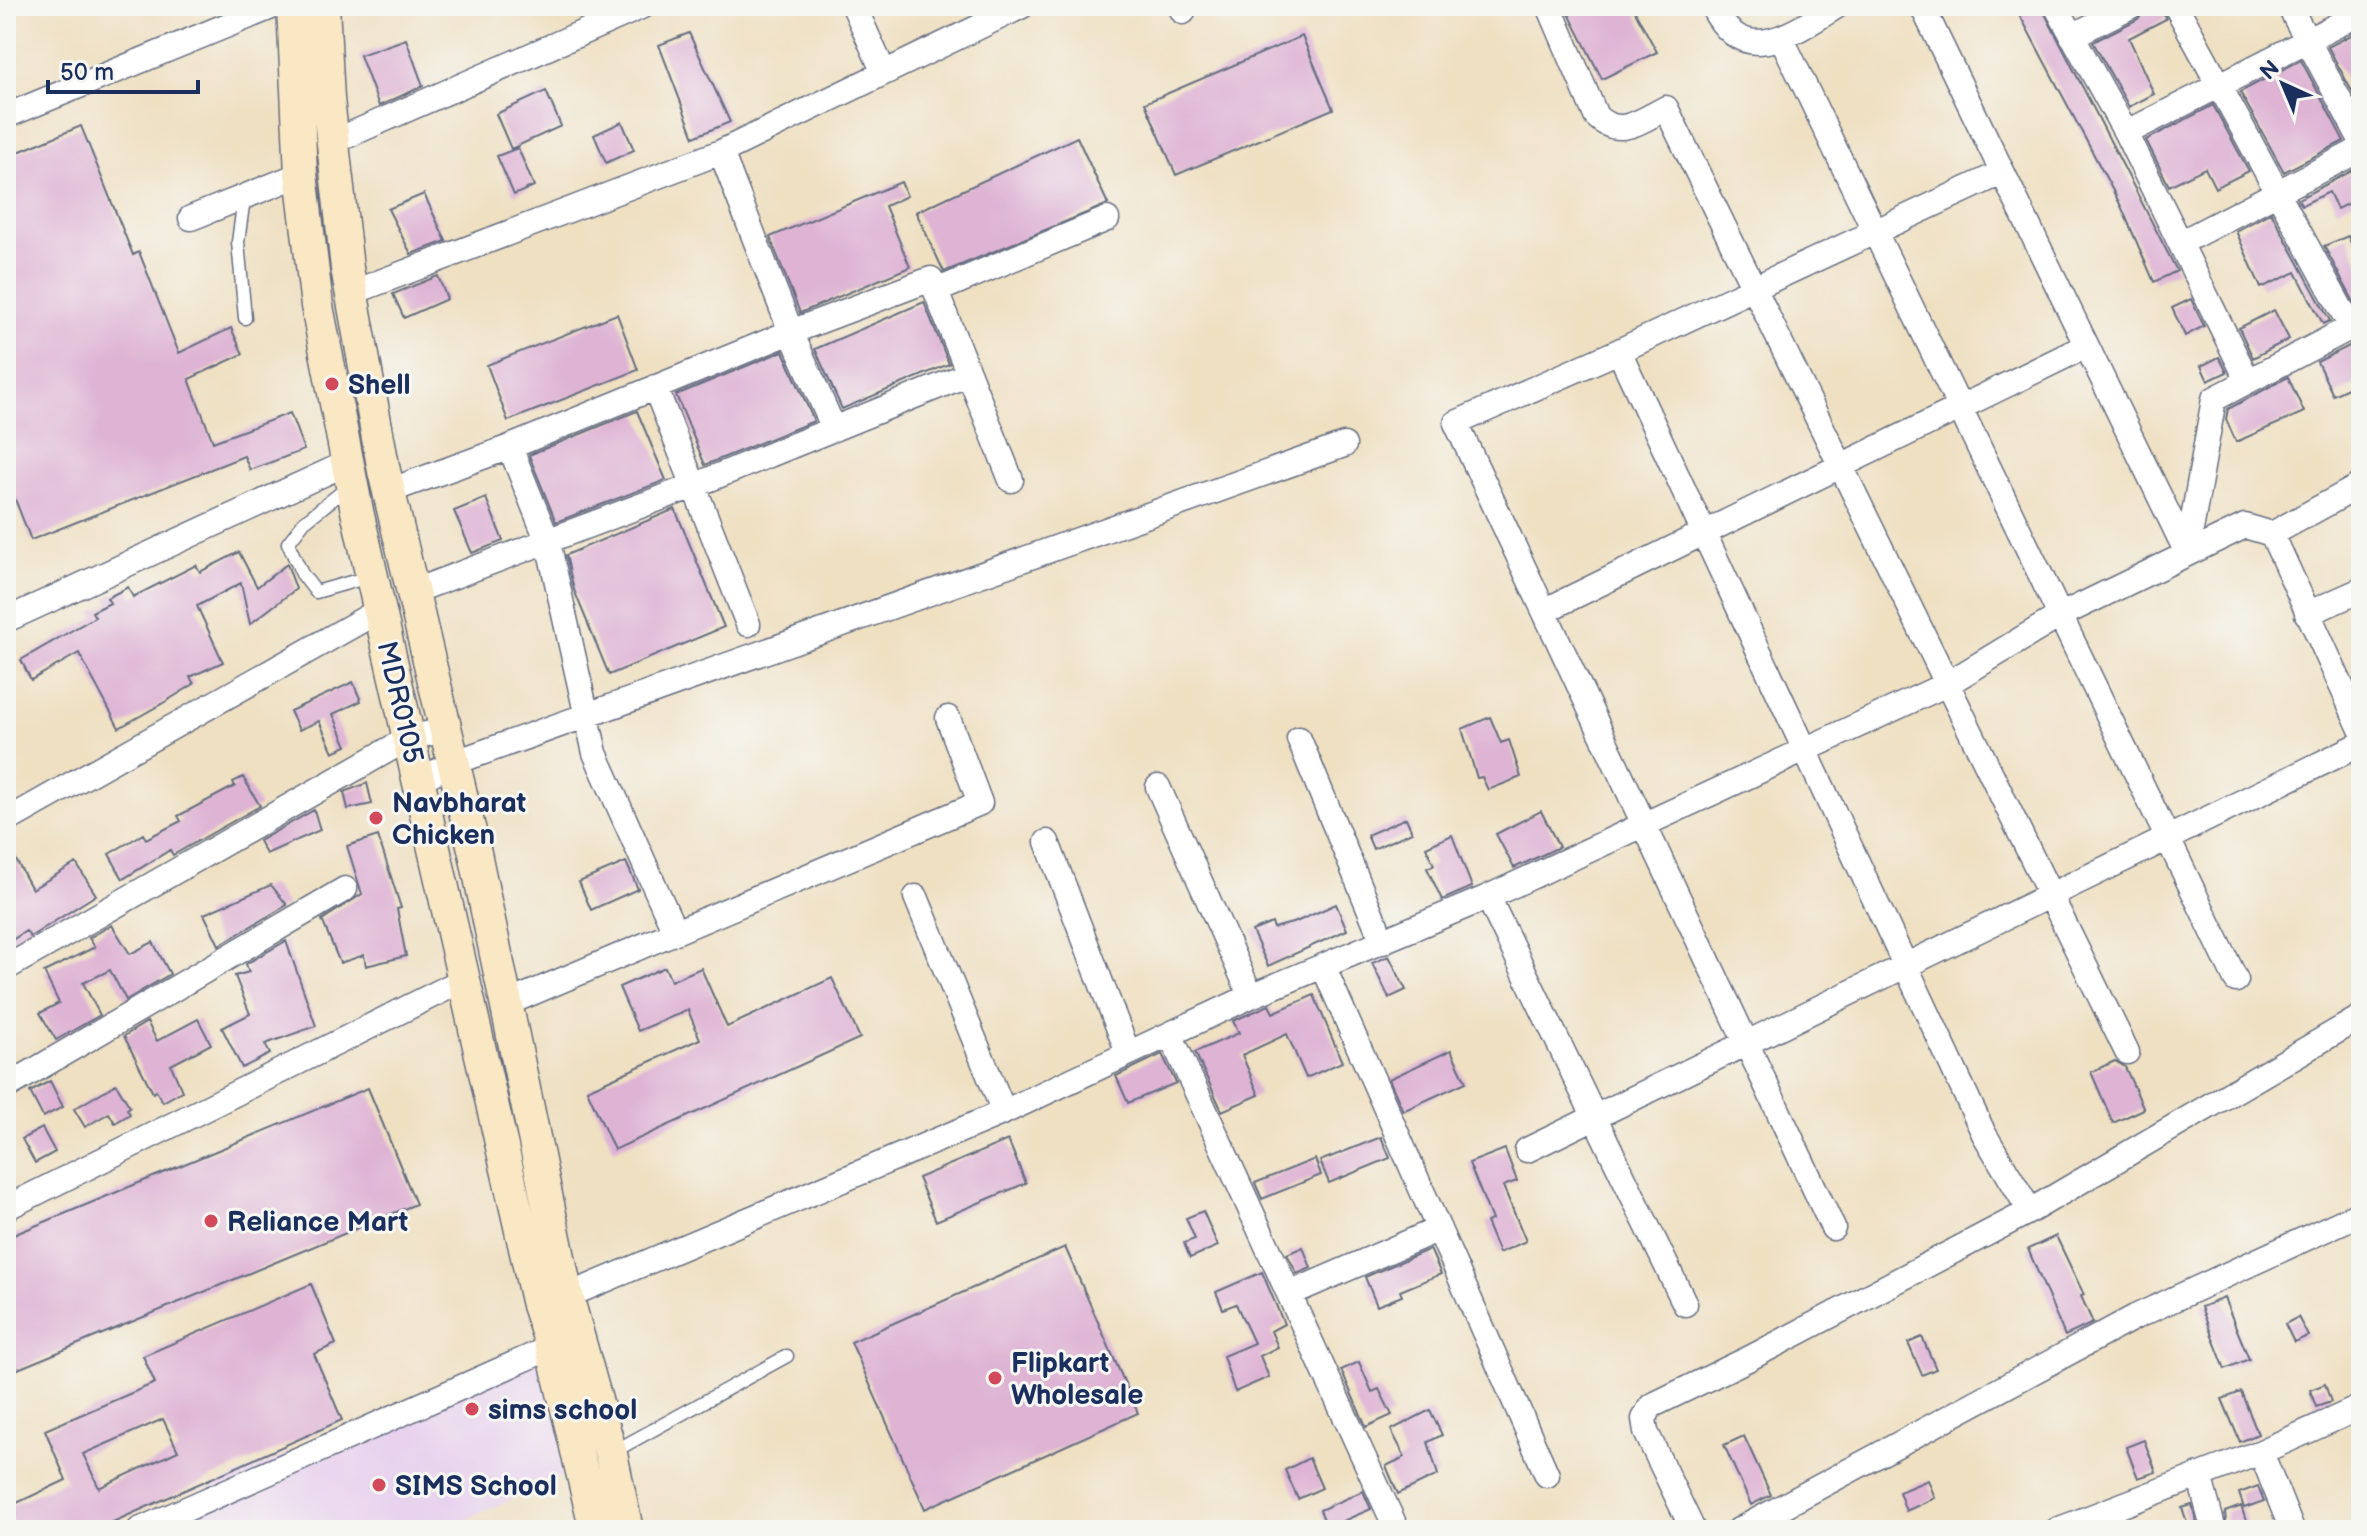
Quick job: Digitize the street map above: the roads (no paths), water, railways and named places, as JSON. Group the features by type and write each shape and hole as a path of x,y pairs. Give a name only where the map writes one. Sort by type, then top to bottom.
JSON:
{"main road":[{"name":"MDR0105","path":"293,6 301,174 317,306 349,474 535,1290 552,1347 596,1530"},
{"name":"MDR0105","path":"323,6 333,142 351,293 389,491 508,1003 567,1296 611,1454 627,1530"}],"street":[{"path":"6,116 274,6"},
{"path":"333,142 643,6"},
{"path":"854,6 884,73"},
{"path":"351,293 721,152 1022,6"},
{"path":"1549,6 1596,116 1607,127 1623,129 1666,108 2127,1052"},
{"path":"1712,6 1722,25 1736,38 1752,42 1782,39 1837,6"},
{"path":"1922,6 2187,553"},
{"path":"2056,6 2126,133 2247,379"},
{"path":"2072,36 2131,6"},
{"path":"2176,6 2277,190 2356,324 2214,399 2187,553"},
{"path":"2289,6 2361,140"},
{"path":"2126,133 2361,13"},
{"path":"1782,39 2236,980"},
{"path":"2180,243 2361,149"},
{"path":"721,152 791,332 834,429"},
{"path":"1833,1228 1456,423 1619,351 2001,173"},
{"path":"191,218 301,174"},
{"path":"936,291 1107,219"},
{"path":"389,491 510,447 791,332 931,279 1011,480"},
{"path":"1544,611 2086,346"},
{"path":"1619,351 1984,1134 2030,1211"},
{"path":"412,592 693,486 969,374"},
{"path":"655,387 748,624"},
{"path":"419,780 453,763 1344,445"},
{"path":"510,447 548,542 595,753 675,932"},
{"path":"6,620 349,474"},
{"path":"567,1296 1004,1112 1251,996 1488,897 1947,684 2061,615 2187,553 2245,526 2272,534 2361,485"},
{"path":"2272,534 2361,729"},
{"path":"2307,614 2361,590"},
{"path":"6,821 380,610"},
{"path":"508,1003 980,803 948,718"},
{"path":"6,968 409,738 444,730"},
{"path":"1299,739 1383,942"},
{"path":"1527,1150 2361,744"},
{"path":"1158,787 1251,996"},
{"path":"1047,842 1128,1053"},
{"path":"6,1087 345,889"},
{"path":"916,897 1004,1112"},
{"path":"1488,897 1685,1304"},
{"path":"1324,968 1547,1475"},
{"path":"6,1208 463,980"},
{"path":"1693,1530 1646,1432 1644,1419 1651,1406 1750,1358 2030,1211 2361,1017"},
{"path":"1170,1034 1397,1530"},
{"path":"1739,1530 2135,1317 2361,1213"},
{"path":"1289,1294 1439,1229"},
{"path":"139,1530 552,1347"},
{"path":"2057,1530 2261,1452 2361,1407"},
{"path":"2261,1452 2292,1530"},
{"path":"2199,1475 2212,1523 2211,1530"}],"lane":[{"path":"244,196 238,242 245,318"},
{"path":"349,474 288,543 302,574 316,592 372,576"},
{"path":"611,1454 787,1356"}],"place":[{"name":"Shell","path":"332,384"},
{"name":"Navbharat Chicken","path":"376,818"},
{"name":"Reliance Mart","path":"211,1221"},
{"name":"Flipkart Wholesale","path":"995,1378"},
{"name":"sims school","path":"472,1409"},
{"name":"SIMS School","path":"379,1485"}]}
